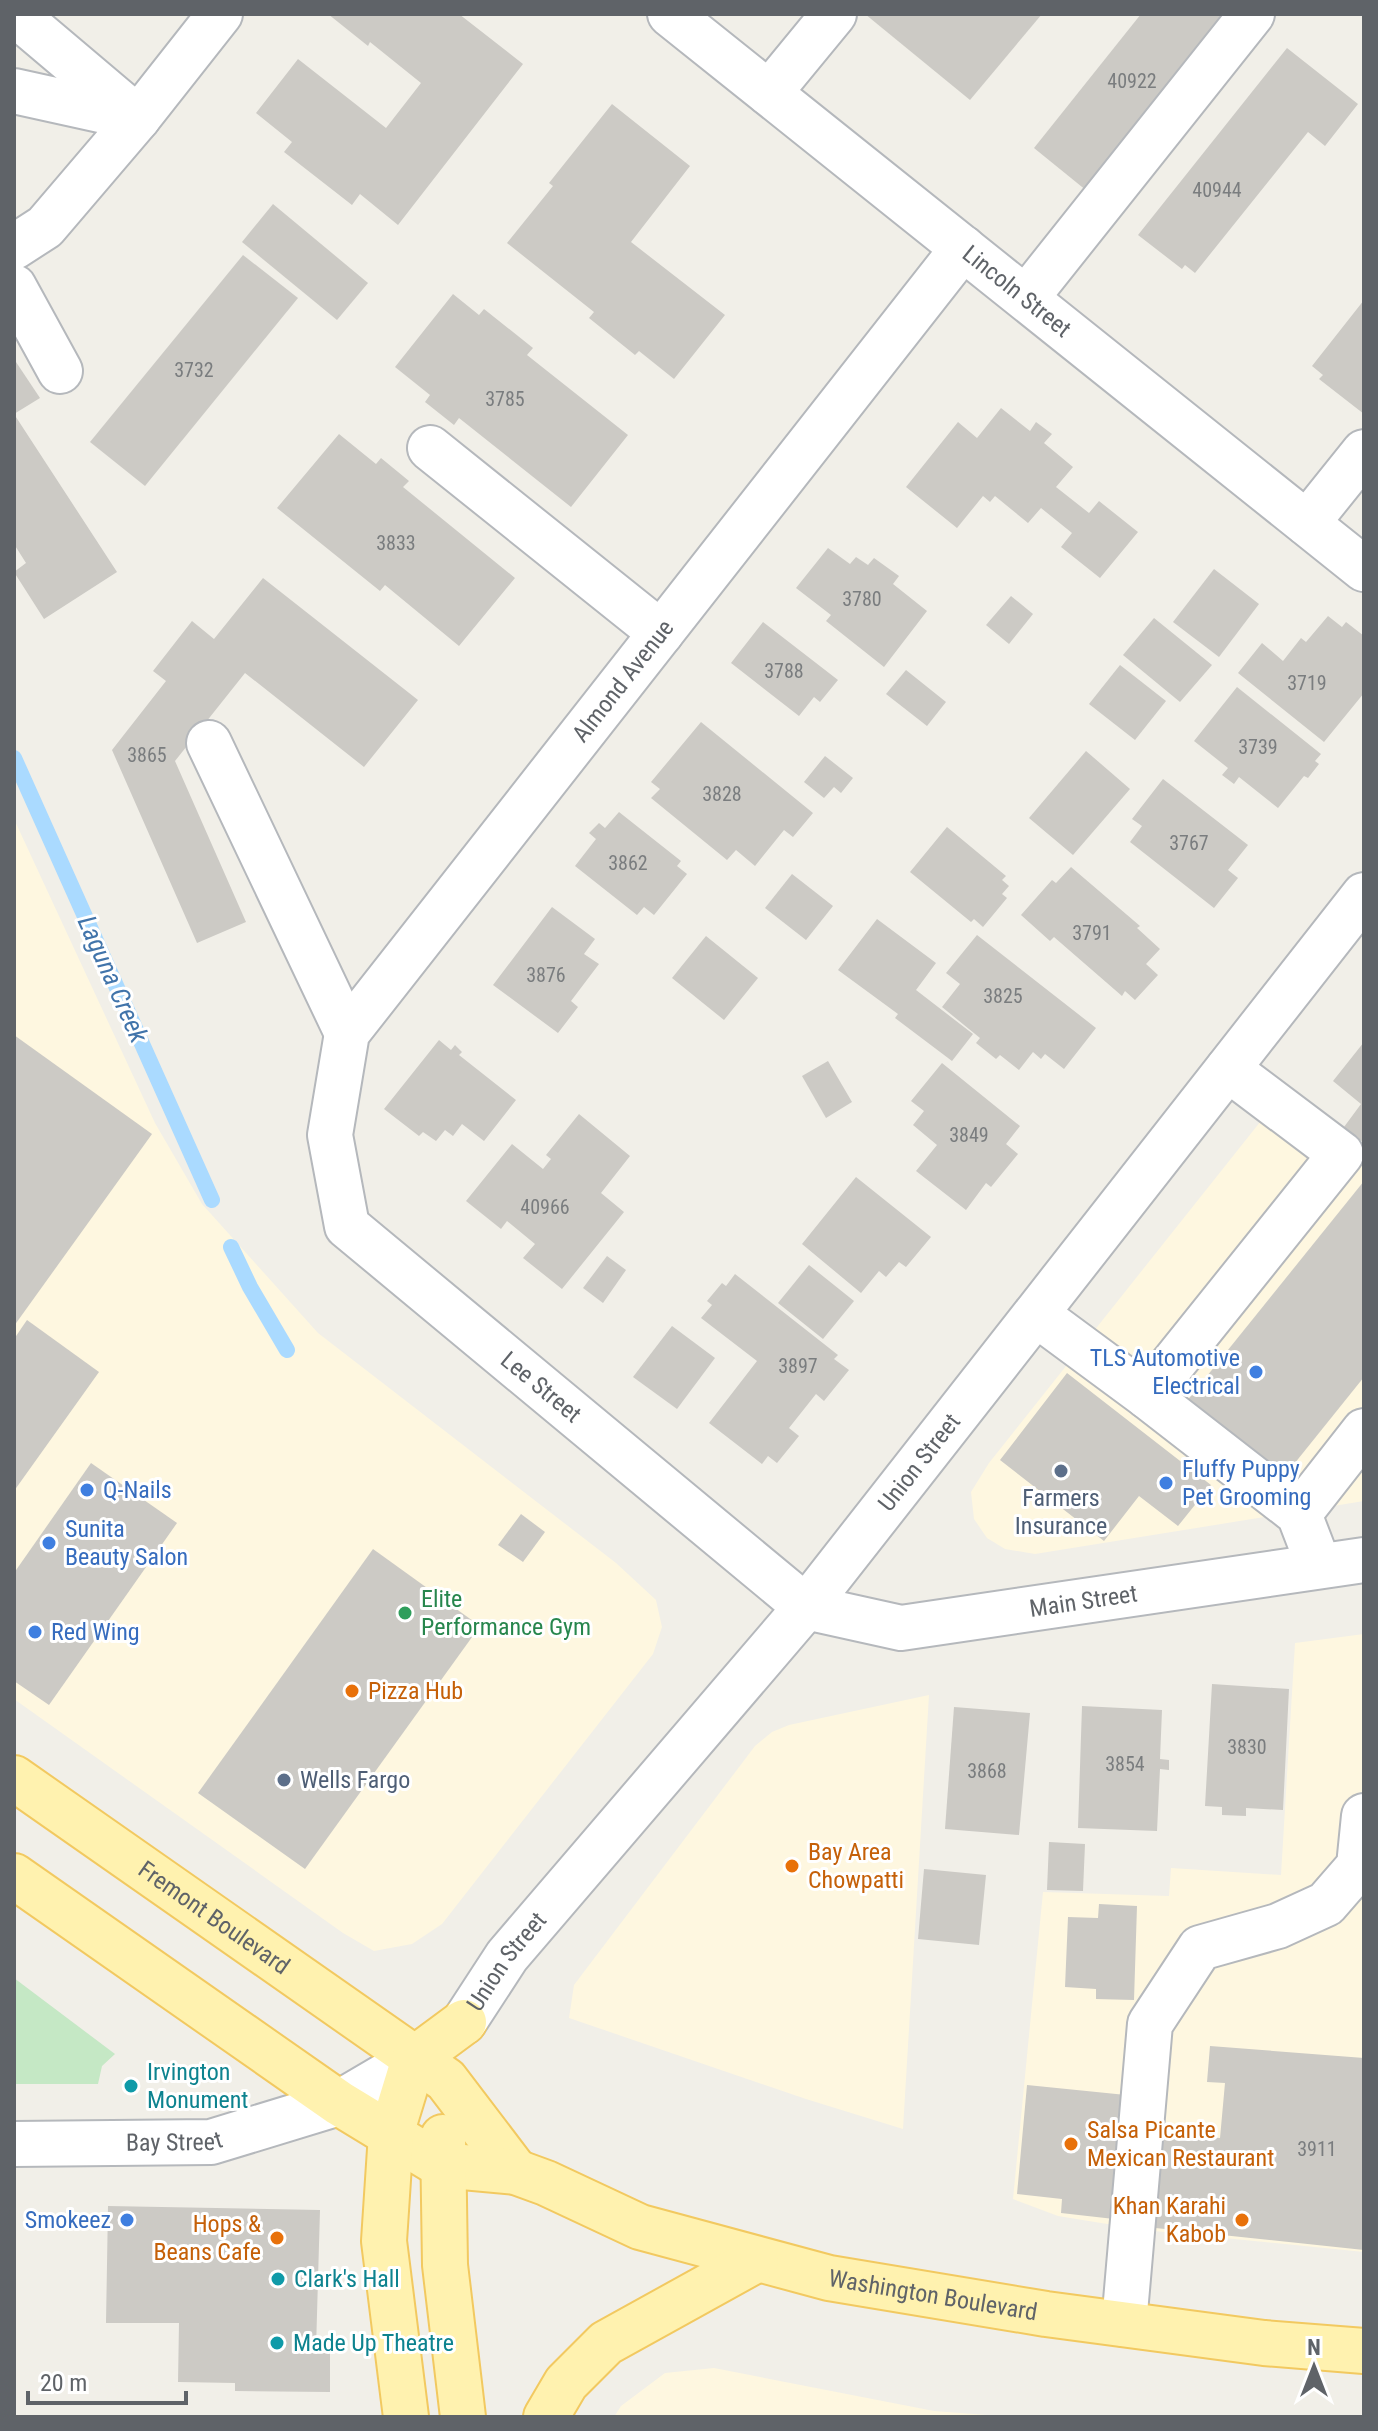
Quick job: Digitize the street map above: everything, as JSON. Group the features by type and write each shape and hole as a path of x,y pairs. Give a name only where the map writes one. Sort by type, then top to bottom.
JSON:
{"main road":[{"name":"Fremont Boulevard","path":"14,1778 430,2069 516,2172"},
{"path":"14,1876 339,2103 441,2165 516,2172"},
{"path":"406,2417 384,2241 391,2134 430,2069 464,2022"},
{"path":"430,2069 441,2165 445,2265 463,2417"},
{"name":"Washington Boulevard","path":"516,2172 640,2227 829,2278 1124,2324 1264,2343 1364,2351"},
{"path":"546,2417 566,2383 606,2343 756,2260"}],"street":[{"path":"14,247 45,227 138,118 220,14"},
{"name":"Lincoln Street","path":"670,14 1364,569"},
{"path":"769,93 834,14"},
{"path":"1026,298 1252,14"},
{"path":"18,15 138,118"},
{"path":"14,91 138,118"},
{"name":"Almond Avenue","path":"330,1135 347,1033 963,248"},
{"path":"14,287 60,371"},
{"path":"430,448 661,633"},
{"path":"1307,523 1364,452"},
{"path":"209,743 347,1033"},
{"name":"Union Street","path":"464,2022 507,1956 806,1607 1364,895"},
{"path":"1147,1396 1341,1154 1228,1069"},
{"name":"Lee Street","path":"330,1135 347,1226 806,1607"},
{"path":"1036,1314 1299,1514 1319,1566"},
{"path":"1299,1514 1364,1431"},
{"name":"Main Street","path":"806,1607 901,1628 1364,1560"},
{"path":"1124,2324 1150,2024 1200,1948 1278,1926 1326,1904 1359,1866 1364,1816"},
{"name":"Bay Street","path":"14,2144 211,2142 339,2103 430,2069"}],"shaded area":[{"path":"14,819 155,1123 202,1204 318,1333 616,1563 656,1600 662,1627 653,1654 442,1924 412,1944 374,1951 343,1933 14,1699"},
{"path":"1287,1088 1364,1148 1364,1501 1035,1554 1005,1549 987,1538 974,1519 971,1492 989,1463"},
{"path":"1364,1634 1364,2252 1144,2230 1058,2216 1013,2199 1043,1892 1169,1896 1171,1868 1281,1875 1295,1643"},
{"name":"Bay Area Chowpatti","path":"929,1695 903,2129 569,2018 574,1985 755,1746 772,1732 789,1725"},
{"path":"714,2368 934,2411 1013,2417 614,2417 621,2406 665,2373"}],"green space":[{"path":"14,1978 115,2054 102,2066 98,2084 14,2084"}],"building":[{"path":"328,14 459,14 523,64 398,225 360,194 352,205 284,152 292,142 256,113 298,59 386,128 421,83 370,42 368,46"},
{"path":"865,14 1042,14 970,100"},
{"path":"1141,14 1230,14 1087,191 1034,148"},
{"path":"1287,48 1358,104 1325,146 1308,132 1195,273 1185,265 1182,269 1138,235"},
{"path":"612,104 690,166 631,242 725,315 674,379 639,351 635,355 589,318 594,312 507,243 553,186 549,183"},
{"path":"273,204 368,283 337,320 242,242"},
{"path":"243,255 298,298 145,486 90,442"},
{"path":"453,294 479,315 484,309 533,348 527,355 628,435 571,507 459,418 454,425 425,402 430,395 395,367"},
{"path":"1364,300 1364,414 1319,379 1323,375 1312,366"},
{"path":"14,359 40,398 14,414"},
{"path":"1001,408 1030,431 1036,422 1052,434 1044,443 1073,467 1056,487 1089,513 1099,501 1138,532 1100,578 1061,547 1072,533 1041,508 1028,523 995,496 990,502 983,496 957,528 906,487 958,422 977,438"},
{"path":"14,414 117,572 44,619 14,572 26,563 14,544"},
{"path":"339,434 376,464 381,458 409,481 403,487 515,578 459,646 385,585 380,591 277,508"},
{"path":"828,548 850,564 856,557 868,565 874,558 899,576 893,584 927,611 884,667 826,621 831,615 796,588"},
{"path":"1214,569 1259,604 1219,657 1173,622"},
{"path":"263,578 418,700 364,767 245,673 175,761 246,922 197,943 112,750 166,681 153,671 192,621 214,639"},
{"path":"1011,596 1033,614 1009,644 986,625"},
{"path":"1328,616 1342,627 1346,622 1364,636 1364,693 1324,742 1238,673 1262,643 1283,661 1301,638 1306,642"},
{"path":"1154,618 1212,665 1180,702 1123,655"},
{"path":"763,622 838,680 820,702 814,697 799,716 731,663"},
{"path":"1120,665 1166,701 1135,740 1089,704"},
{"path":"906,670 946,702 927,726 886,694"},
{"path":"1237,687 1321,754 1315,761 1319,764 1308,778 1304,776 1278,808 1239,777 1234,784 1222,775 1228,768 1194,741"},
{"path":"701,722 813,813 793,837 784,830 755,866 736,850 727,860 651,798 660,789 651,782"},
{"path":"1086,751 1130,789 1073,855 1029,818"},
{"path":"825,756 853,778 841,793 834,787 824,798 804,782"},
{"path":"1163,779 1248,845 1228,870 1238,878 1214,908 1130,842 1142,826 1132,819"},
{"path":"619,812 681,861 677,866 687,874 654,915 644,907 637,915 575,866 596,839 589,833 599,823 605,828"},
{"path":"947,827 1006,876 1002,880 1009,886 1002,894 1007,898 983,927 974,919 971,922 910,872"},
{"path":"1071,867 1140,926 1137,928 1160,949 1146,964 1158,975 1135,1000 1125,991 1122,996 1054,937 1050,941 1021,915 1052,880 1056,883"},
{"path":"792,874 833,906 806,940 765,908"},
{"path":"552,907 595,939 584,954 599,964 571,1001 578,1007 558,1033 493,985"},
{"path":"877,919 936,963 916,990 973,1034 952,1061 895,1018 898,1014 838,970"},
{"path":"977,935 1096,1028 1064,1069 1045,1054 1041,1059 1033,1052 1019,1070 1000,1055 996,1059 976,1043 980,1038 942,1007 960,984 946,973"},
{"path":"706,936 758,978 724,1020 672,978"},
{"path":"14,1035 152,1134 14,1326"},
{"path":"439,1040 451,1050 455,1045 462,1052 459,1055 516,1100 484,1141 462,1124 453,1136 445,1130 436,1141 423,1132 419,1136 384,1109"},
{"path":"1364,1042 1364,1143 1344,1127 1361,1104 1333,1081"},
{"path":"828,1061 852,1102 826,1118 802,1076"},
{"path":"942,1063 1020,1126 1006,1144 1018,1154 991,1187 986,1183 966,1210 916,1171 937,1145 913,1125 924,1111 911,1101"},
{"path":"579,1114 630,1156 601,1193 624,1212 562,1289 523,1258 535,1244 507,1221 501,1229 466,1201 512,1144 543,1169 551,1159 546,1155"},
{"path":"856,1177 931,1237 906,1267 899,1262 886,1277 879,1271 861,1293 802,1244"},
{"path":"1364,1181 1364,1377 1274,1489 1178,1412"},
{"path":"607,1256 626,1270 603,1303 583,1288"},
{"path":"809,1265 854,1301 823,1339 778,1303"},
{"path":"735,1274 838,1355 834,1359 849,1370 824,1401 816,1394 789,1428 799,1436 777,1463 768,1456 762,1464 709,1423 757,1361 701,1318 712,1305 707,1301 722,1283 726,1286"},
{"path":"27,1320 99,1372 14,1491 14,1339"},
{"path":"672,1326 715,1358 677,1409 633,1377"},
{"path":"1067,1373 1211,1485 1178,1526 1139,1496 1104,1541 1000,1460"},
{"path":"91,1463 177,1523 49,1705 14,1681 14,1573"},
{"path":"521,1514 545,1532 523,1562 498,1545"},
{"path":"373,1549 480,1626 305,1869 198,1793"},
{"path":"1212,1684 1289,1689 1283,1810 1246,1808 1246,1816 1222,1815 1222,1807 1205,1806"},
{"path":"1082,1706 1162,1710 1160,1759 1169,1760 1169,1770 1160,1769 1157,1831 1078,1828"},
{"path":"954,1707 1030,1713 1019,1835 945,1829"},
{"path":"1049,1842 1085,1844 1083,1891 1047,1890"},
{"path":"924,1869 986,1875 979,1945 918,1939"},
{"path":"1099,1904 1137,1906 1134,2000 1096,1999 1096,1989 1065,1987 1068,1917 1098,1918"},
{"path":"1210,2046 1364,2058 1364,2250 1146,2227 1153,2133 1220,2138 1225,2083 1207,2082"},
{"name":"Salsa Picante Mexican Restaurant","path":"1027,2085 1126,2095 1114,2219 1061,2213 1062,2199 1017,2194"},
{"path":"108,2206 320,2210 316,2349 330,2350 330,2392 235,2391 235,2383 178,2382 179,2323 106,2323"}],"waterway":[{"name":"Laguna Creek","path":"14,758 212,1200"},
{"name":"Laguna Creek","path":"231,1247 250,1287 287,1350"}],"place":[{"name":"TLS Automotive Electrical","path":"1256,1372"},
{"name":"Farmers Insurance","path":"1061,1471"},
{"name":"Fluffy Puppy Pet Grooming","path":"1166,1483"},
{"name":"Q-Nails","path":"87,1490"},
{"name":"Sunita Beauty Salon","path":"49,1543"},
{"name":"Elite Performance Gym","path":"405,1613"},
{"name":"Red Wing","path":"35,1632"},
{"name":"Pizza Hub","path":"352,1691"},
{"name":"Wells Fargo","path":"284,1780"},
{"name":"Bay Area Chowpatti","path":"792,1866"},
{"name":"Irvington Monument","path":"131,2086"},
{"name":"Salsa Picante Mexican Restaurant","path":"1071,2144"},
{"name":"Smokeez","path":"127,2220"},
{"name":"Khan Karahi Kabob","path":"1242,2220"},
{"name":"Hops & Beans Cafe","path":"277,2238"},
{"name":"Clark's Hall","path":"278,2279"},
{"name":"Made Up Theatre","path":"277,2343"}]}
